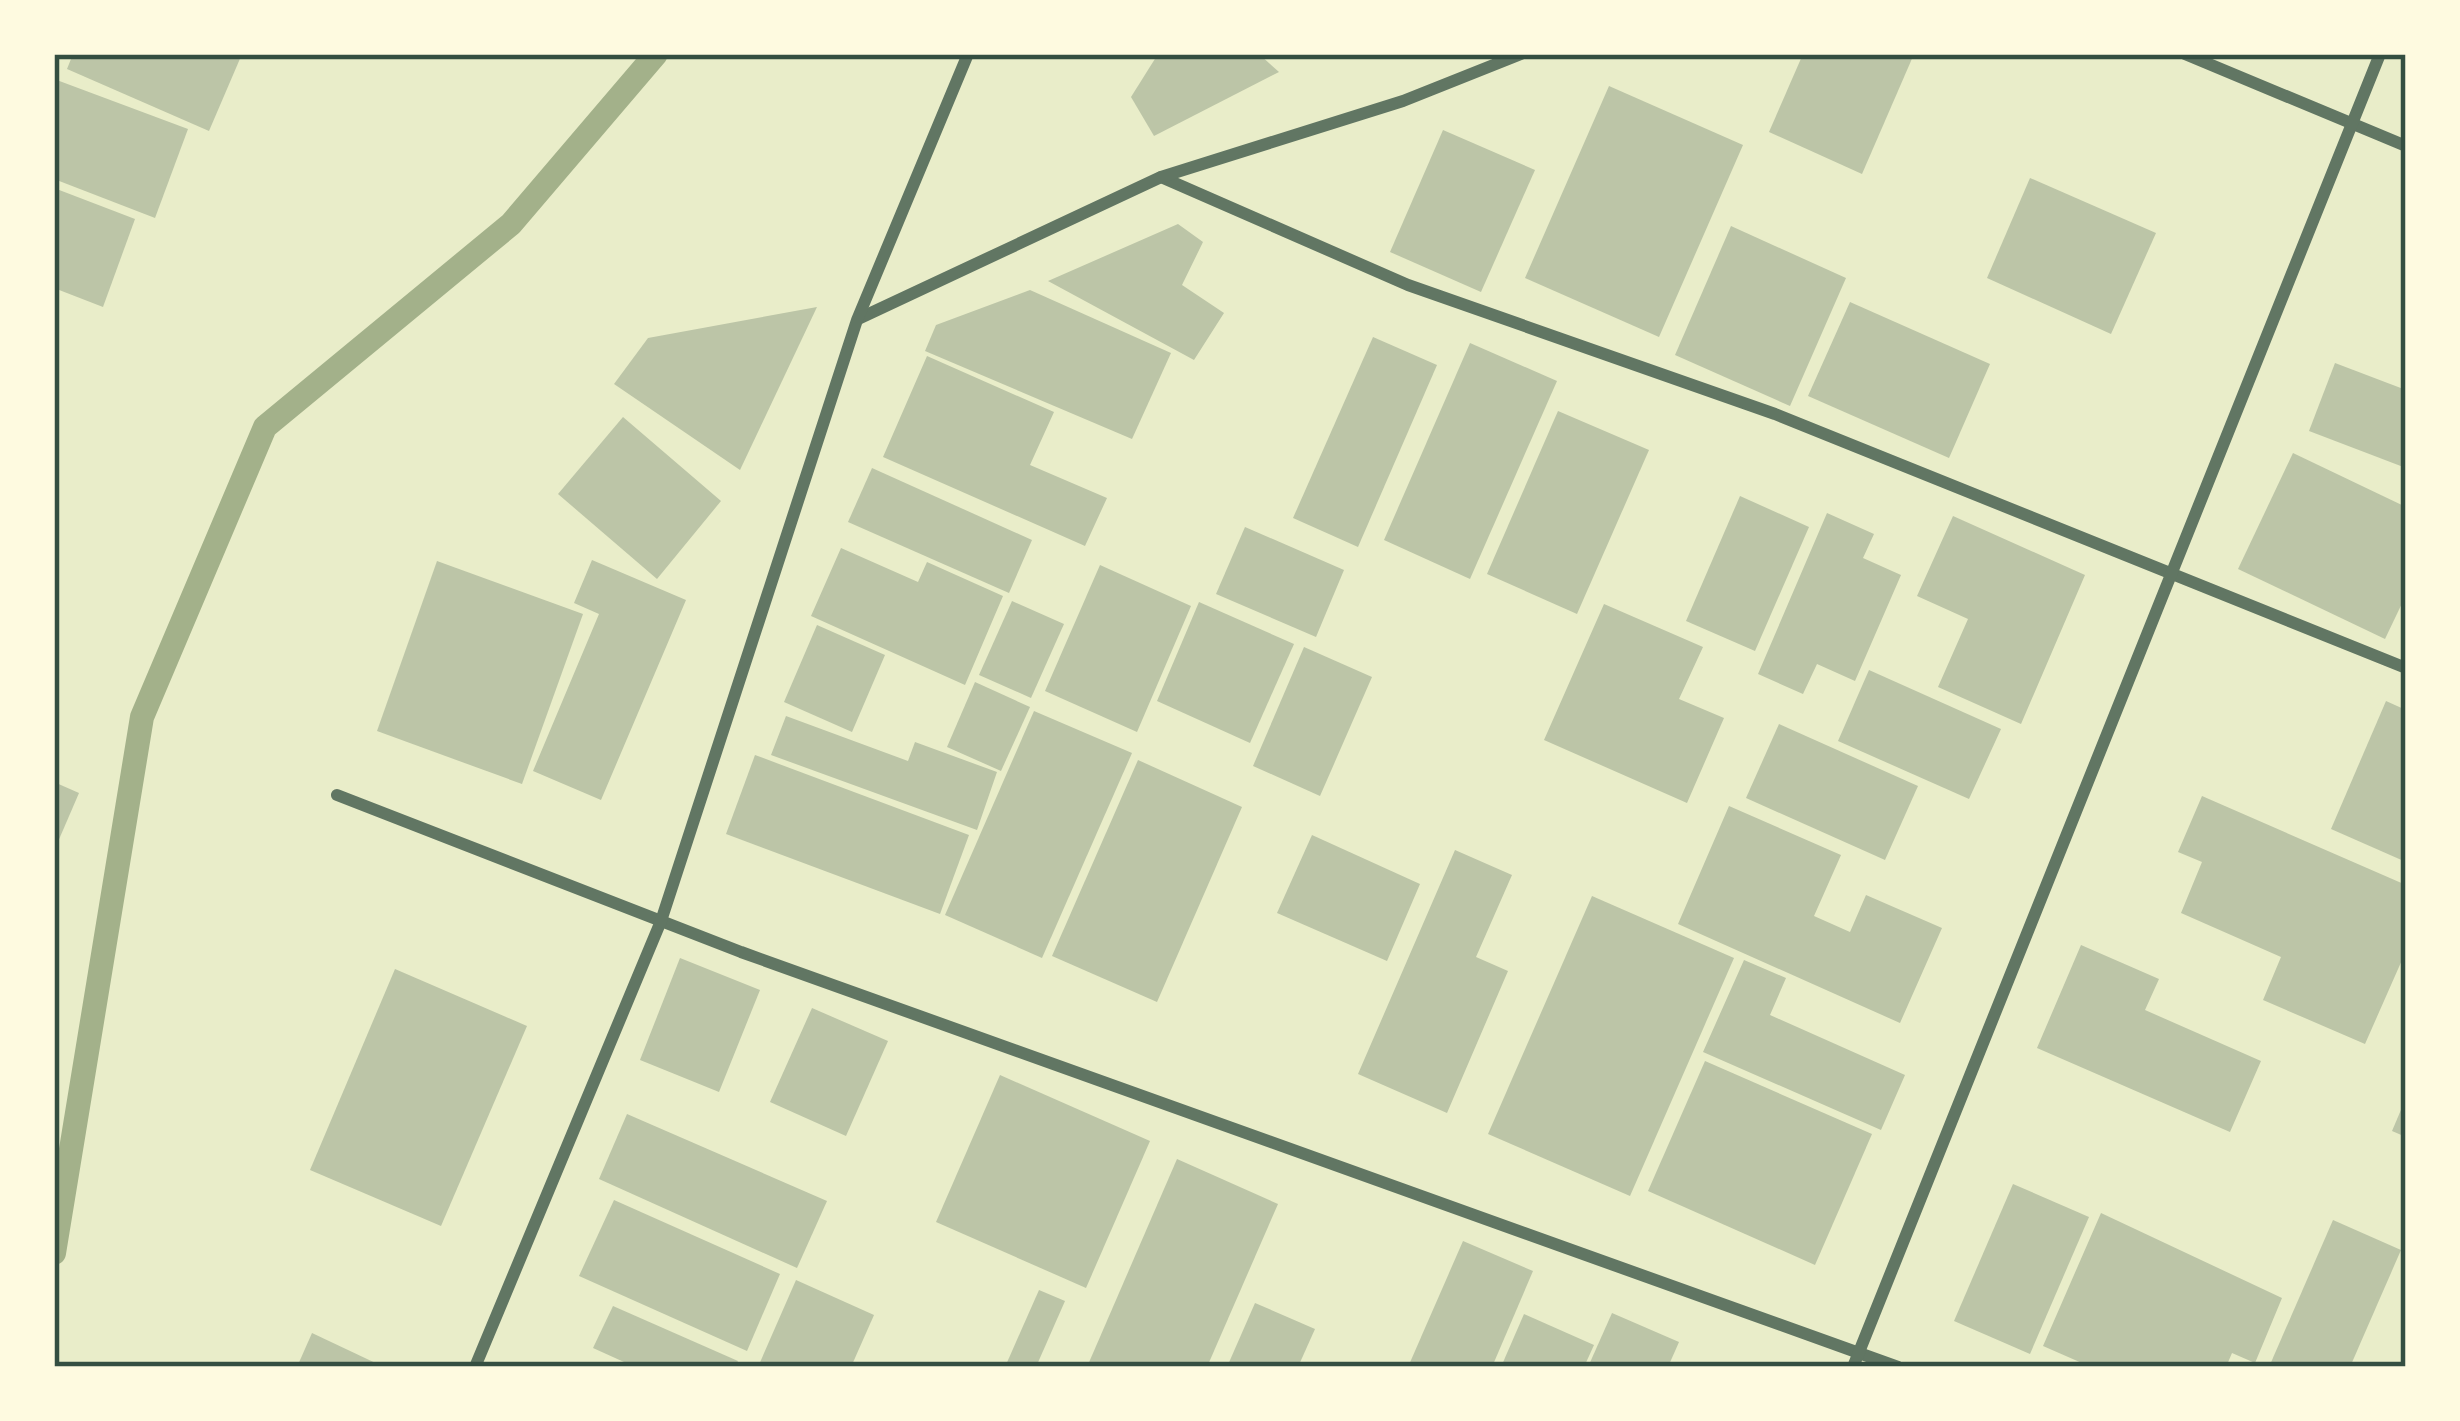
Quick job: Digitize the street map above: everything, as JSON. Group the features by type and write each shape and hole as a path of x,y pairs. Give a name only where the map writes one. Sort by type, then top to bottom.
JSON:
{"street":[{"path":"475,1367 661,922 857,320 968,54"},
{"path":"857,320 1161,177 1403,100 1521,54"},
{"path":"2185,54 2406,146"},
{"path":"1853,1367 2380,54"},
{"path":"1161,177 1408,285 1775,414 2406,668"},
{"path":"337,795 661,922 1898,1367"}],"building":[{"path":"73,54 242,54 209,131 67,69"},
{"path":"1158,54 1259,54 1279,72 1154,136 1131,97"},
{"path":"1803,54 1914,54 1862,174 1769,132"},
{"path":"54,79 188,129 155,218 54,179"},
{"path":"1609,86 1743,145 1659,337 1525,278"},
{"path":"1443,130 1535,170 1481,292 1390,252"},
{"path":"2030,178 2156,233 2111,334 1987,278"},
{"path":"54,188 135,219 103,307 54,288"},
{"path":"1178,224 1203,242 1182,285 1224,313 1194,360 1048,281"},
{"path":"1731,226 1846,278 1790,406 1675,355"},
{"path":"1030,290 1171,353 1132,439 925,351 936,325"},
{"path":"1850,302 1990,364 1949,458 1808,396"},
{"path":"817,307 740,470 614,384 648,338"},
{"path":"1373,337 1437,365 1358,547 1293,518"},
{"path":"1470,343 1557,381 1470,579 1384,540"},
{"path":"927,356 1054,412 1030,465 1107,498 1085,546 883,457"},
{"path":"2335,363 2406,390 2406,468 2309,431"},
{"path":"1558,411 1649,450 1577,614 1487,574"},
{"path":"623,417 721,501 657,579 558,494"},
{"path":"2293,453 2406,507 2406,595 2385,639 2238,569"},
{"path":"872,468 1032,540 1009,593 848,522"},
{"path":"1740,496 1809,527 1755,651 1686,621"},
{"path":"1827,513 1874,534 1863,558 1901,575 1855,681 1817,664 1803,694 1758,674"},
{"path":"1953,516 2085,575 2021,724 1938,687 1968,619 1917,596"},
{"path":"1245,527 1344,570 1316,637 1216,594"},
{"path":"841,548 918,582 927,562 1003,596 965,685 811,616"},
{"path":"592,560 686,600 601,800 533,771 599,614 574,603"},
{"path":"437,561 583,614 522,784 377,731"},
{"path":"1100,565 1191,606 1137,732 1045,691"},
{"path":"1012,601 1064,624 1031,698 979,675"},
{"path":"1199,602 1294,644 1250,743 1157,701"},
{"path":"1604,604 1703,647 1679,699 1724,718 1687,803 1544,740"},
{"path":"817,625 885,655 852,732 784,702"},
{"path":"1304,647 1372,677 1320,796 1253,766"},
{"path":"1869,670 2001,729 1969,799 1838,741"},
{"path":"975,682 1030,707 1001,771 947,747"},
{"path":"2386,701 2406,710 2406,862 2331,829"},
{"path":"1034,711 1132,753 1042,958 945,915"},
{"path":"786,716 908,761 915,742 997,772 977,830 771,755"},
{"path":"1779,724 1918,786 1885,860 1746,798"},
{"path":"755,755 969,835 940,914 726,834"},
{"path":"1138,760 1242,807 1157,1002 1052,956"},
{"path":"54,782 79,793 54,851"},
{"path":"2202,796 2406,885 2406,951 2365,1044 2263,1000 2281,957 2181,913 2202,862 2178,852"},
{"path":"1729,806 1841,855 1814,916 1850,932 1866,895 1942,928 1900,1023 1678,924"},
{"path":"1312,835 1420,884 1387,961 1277,913"},
{"path":"1455,850 1512,875 1476,957 1508,971 1447,1113 1358,1074"},
{"path":"1592,896 1734,958 1630,1196 1488,1134"},
{"path":"2081,945 2159,979 2145,1010 2261,1061 2230,1132 2037,1048"},
{"path":"680,958 760,990 719,1092 640,1060"},
{"path":"1744,960 1786,978 1770,1015 1905,1075 1881,1130 1703,1052"},
{"path":"395,969 527,1026 441,1226 310,1170"},
{"path":"812,1008 888,1041 846,1136 770,1102"},
{"path":"1705,1061 1872,1134 1815,1265 1648,1191"},
{"path":"1000,1075 1150,1141 1086,1288 936,1222"},
{"path":"2406,1098 2406,1137 2392,1131"},
{"path":"627,1114 827,1201 797,1268 599,1179"},
{"path":"1177,1159 1278,1204 1207,1367 1087,1367"},
{"path":"2013,1184 2089,1217 2030,1354 1954,1321"},
{"path":"614,1200 780,1274 747,1351 579,1276"},
{"path":"2101,1213 2282,1298 2255,1363 2232,1353 2226,1367 2091,1367 2043,1346"},
{"path":"2333,1220 2401,1250 2350,1367 2269,1367"},
{"path":"1463,1241 1533,1271 1492,1367 1408,1367"},
{"path":"796,1280 874,1315 851,1367 758,1367"},
{"path":"1039,1290 1065,1301 1036,1367 1005,1367"},
{"path":"1255,1303 1315,1329 1298,1367 1227,1367"},
{"path":"613,1306 738,1361 735,1367 635,1367 593,1348"},
{"path":"1612,1313 1679,1342 1668,1367 1588,1367"},
{"path":"1524,1314 1594,1345 1584,1367 1501,1367"},
{"path":"312,1333 384,1367 297,1367"}],"waterway":[{"path":"54,1253 142,717 265,427 511,224 656,54"}]}
